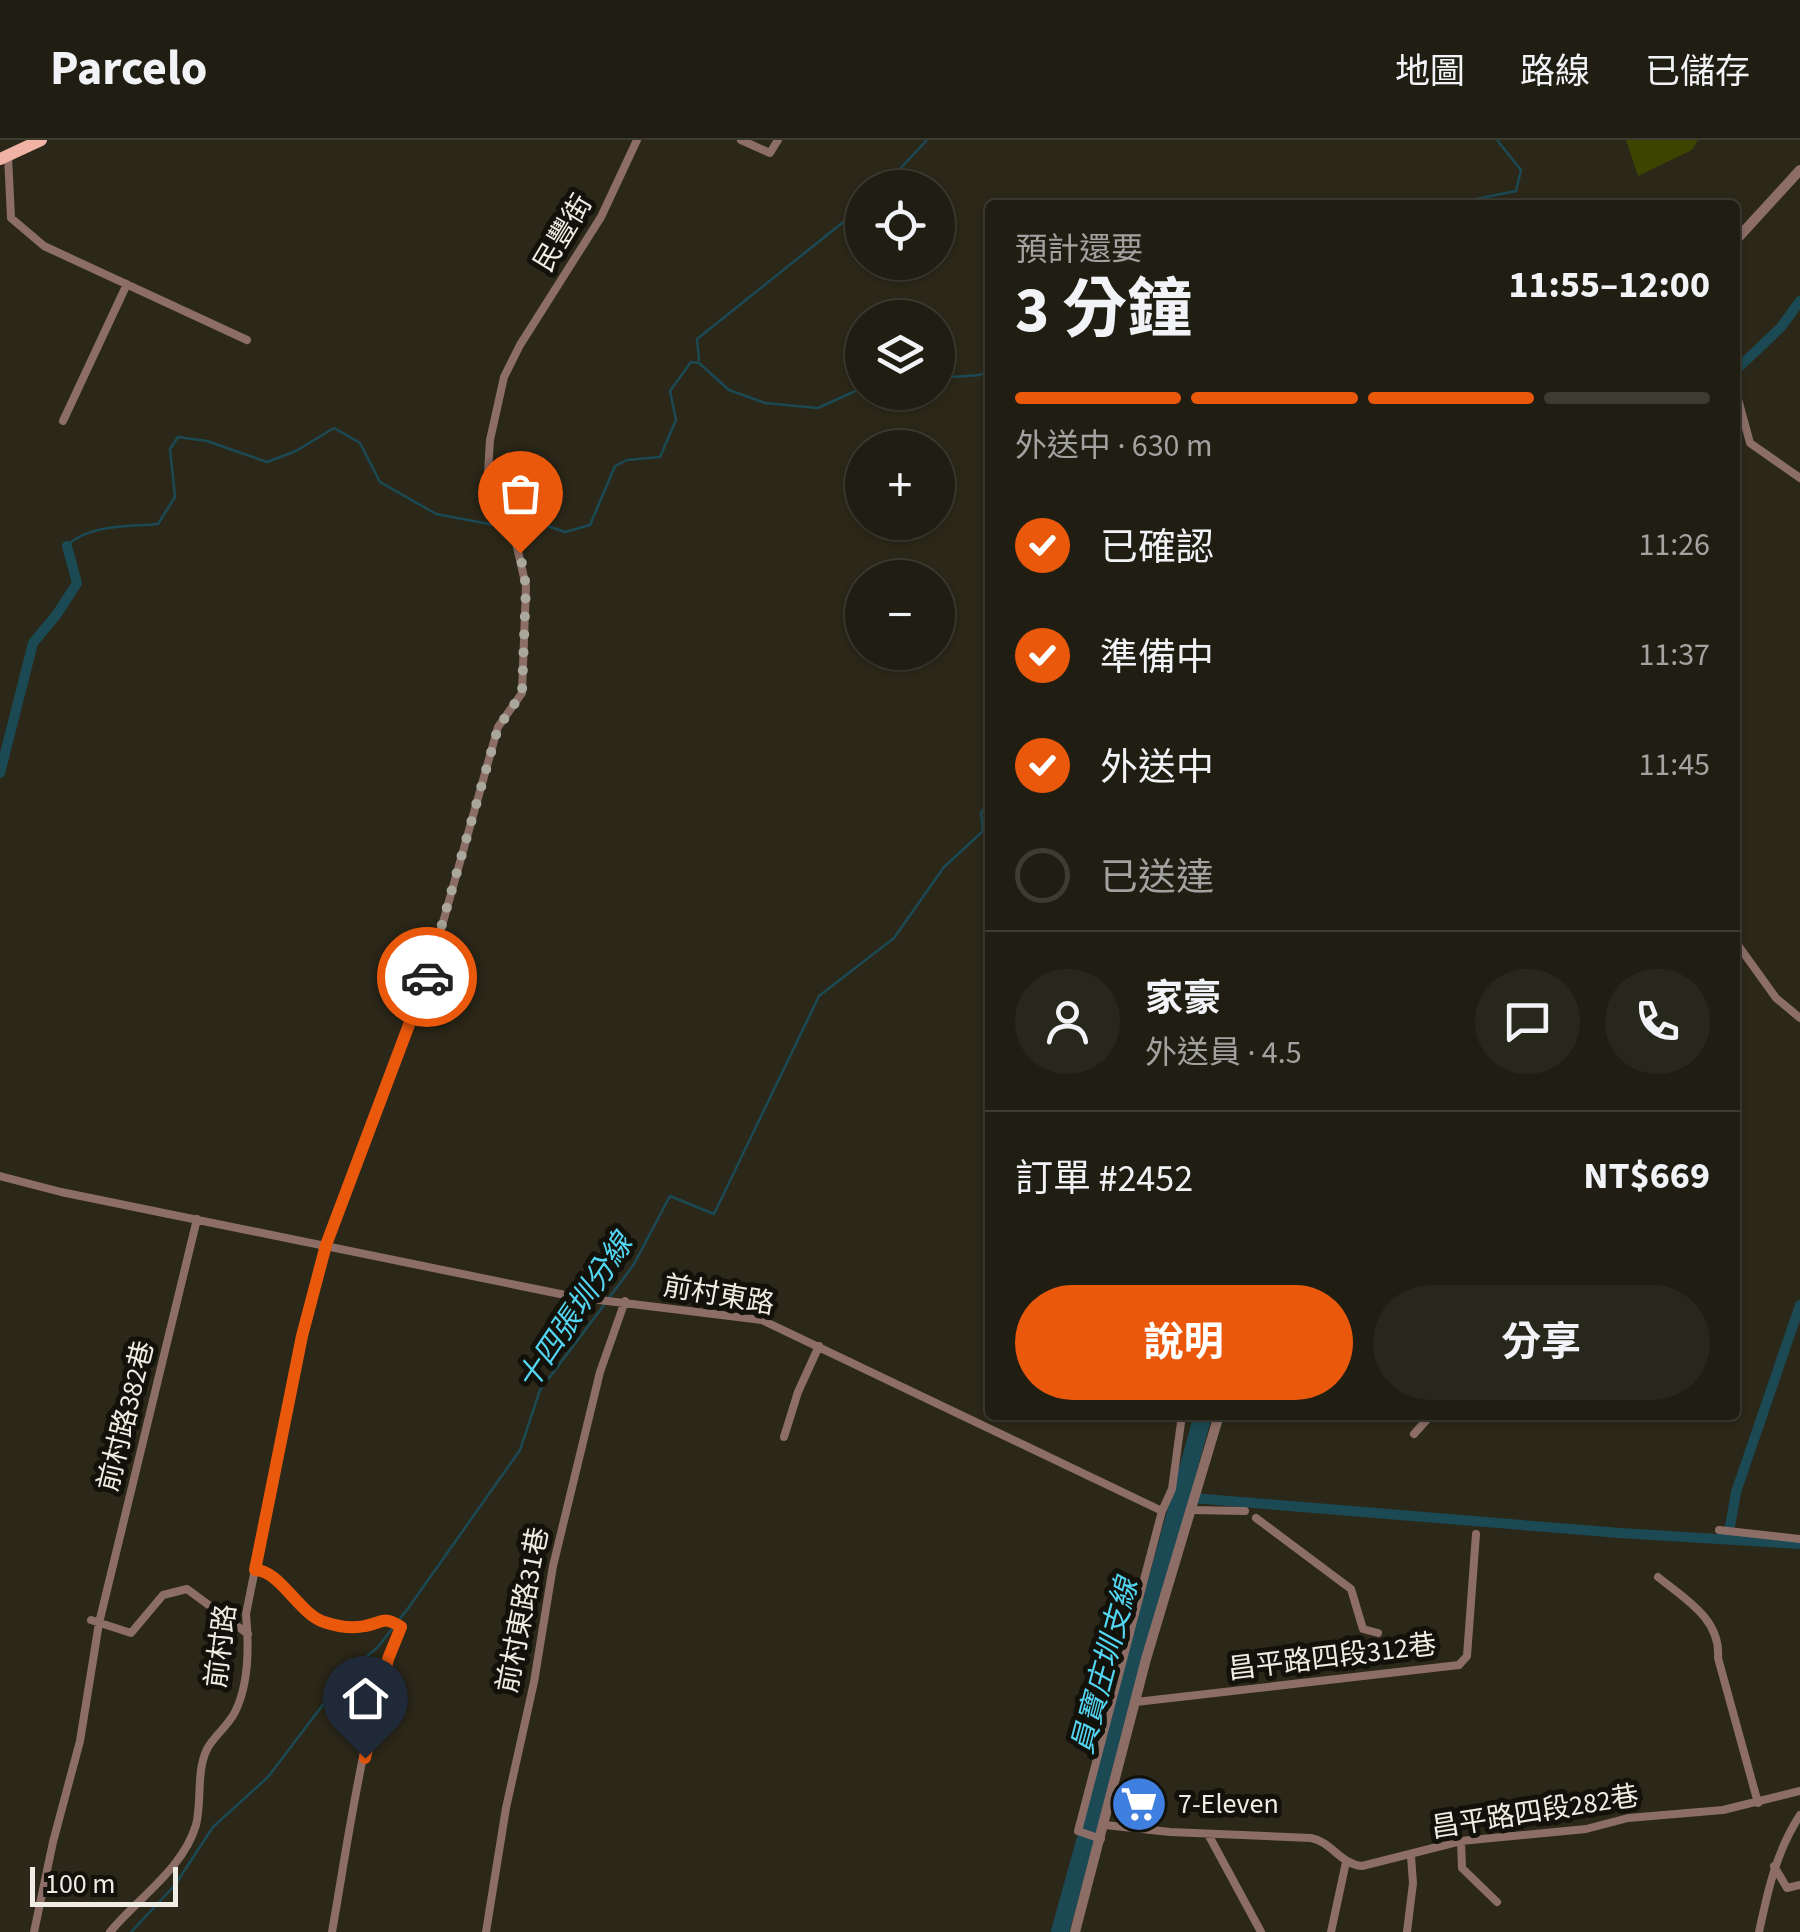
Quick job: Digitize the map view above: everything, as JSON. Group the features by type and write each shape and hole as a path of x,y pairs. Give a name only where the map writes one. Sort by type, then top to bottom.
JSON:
{"main road":[{"path":"4,158 41,140"}],"street":[{"name":"民豐街","path":"503,509 488,473 490,440 504,377 520,345 601,218 637,140"},
{"path":"741,140 770,153 778,140"},
{"path":"4,158 11,218 44,246 247,340"},
{"path":"1740,236 1800,170"},
{"path":"64,421 127,284"},
{"path":"1740,406 1750,443 1800,478"},
{"name":"前村路","path":"110,1932 174,1866 190,1840 208,1747 235,1712 245,1674 246,1614 302,1336 326,1245 428,972 498,728 522,693 526,586 513,530"},
{"path":"1740,947 1776,998 1800,1018"},
{"name":"前村東路","path":"0,1176 574,1297 762,1320 1162,1511"},
{"name":"前村路382巷","path":"34,1932 52,1842 80,1741 95,1621 197,1219"},
{"name":"前村東路31巷","path":"486,1932 553,1566 596,1388 625,1302"},
{"path":"784,1437 798,1392 819,1346"},
{"path":"1101,1839 1078,1831 1162,1511 1172,1489 1181,1420"},
{"path":"1075,1932 1218,1420"},
{"path":"1414,1434 1427,1420"},
{"path":"1191,1510 1245,1511"},
{"path":"1256,1518 1351,1589 1363,1629 1378,1633"},
{"path":"1719,1530 1800,1539"},
{"name":"昌平路四段312巷","path":"1136,1702 1459,1665 1467,1656 1476,1534"},
{"path":"255,1570 268,1572 308,1614 322,1622 366,1626 390,1619 401,1627 388,1659 373,1721 332,1932"},
{"path":"1658,1577 1714,1627 1718,1658 1758,1803"},
{"path":"95,1621 130,1633 163,1595 187,1589 248,1634"},
{"name":"昌平路四段282巷","path":"1346,1862 1362,1866 1461,1841 1586,1829 1628,1818 1722,1810 1800,1791"},
{"path":"1759,1932 1774,1866 1800,1815"},
{"path":"1105,1824 1322,1840 1346,1862 1332,1932"},
{"path":"1208,1834 1261,1932"},
{"path":"1461,1841 1462,1868 1497,1902"},
{"path":"1407,1932 1411,1856"},
{"path":"1774,1866 1788,1888 1800,1885"}],"green space":[{"path":"1626,140 1698,140 1692,150 1638,176"}],"waterway":[{"path":"899,170 927,140"},
{"path":"1471,200 1516,191 1521,170 1497,140"},
{"path":"699,360 697,339 845,221"},
{"name":"員寶庄圳支線","path":"1740,366 1781,327 1800,301"},
{"path":"67,546 97,530 158,524 175,497 170,449 178,437 207,441 267,462 296,451 334,428 360,443 380,482 436,514 494,525 524,518 565,532 590,525 615,466 627,460 660,457 676,420 670,391 691,362 699,363 729,390 765,403 818,408 845,396"},
{"path":"955,377 985,372"},
{"path":"0,773 33,643 77,583 67,546"},
{"name":"十四張圳分線","path":"609,1298 634,1264 670,1196 714,1214 819,996 894,938 944,867 983,831 981,813 985,807"},
{"name":"十四張圳分線","path":"131,1932 175,1885 213,1827 268,1777 347,1673 378,1647 409,1607 520,1450 540,1390 604,1305"},
{"path":"1728,1538 1736,1492 1800,1305"},
{"name":"員寶庄圳支線","path":"1060,1932 1202,1420"},
{"path":"1180,1497 1800,1544"}],"way so far":[{"path":"427,977 498,728 522,693 526,586 520,553"}],"place":[{"name":"7-Eleven","path":"1139,1804"}],"route":[{"path":"365,1758 388,1659 401,1627 390,1619 366,1626 322,1622 308,1614 268,1572 255,1570 302,1336 326,1245 427,977"}]}
